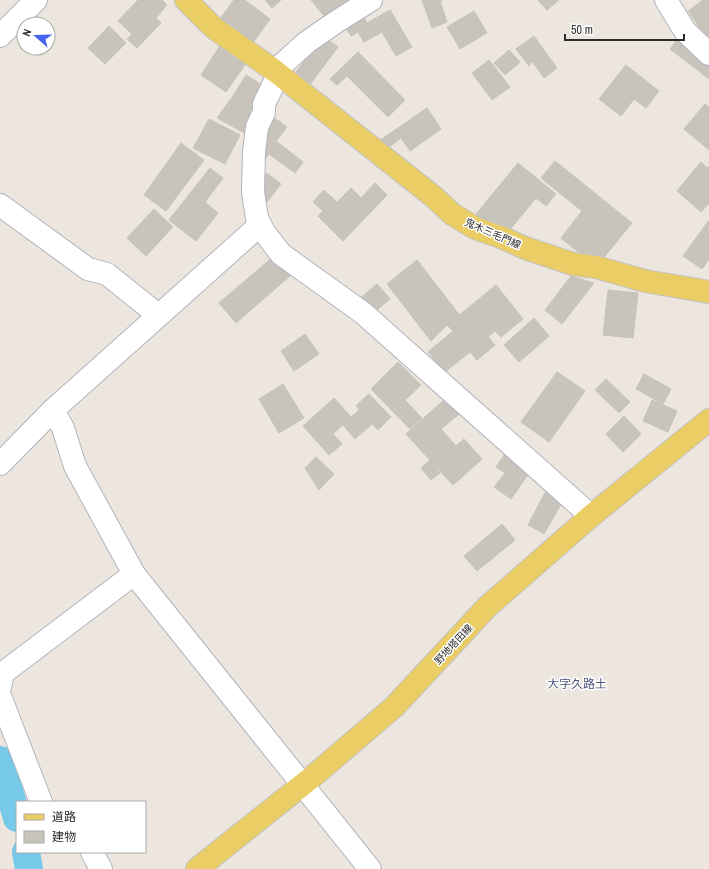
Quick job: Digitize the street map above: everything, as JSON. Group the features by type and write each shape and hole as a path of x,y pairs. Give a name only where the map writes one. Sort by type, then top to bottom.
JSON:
{"main road":[{"name":"鬼木三毛門線","path":"186,0 214,28 277,73 434,197 452,214 475,228 525,248 573,264 596,267 646,281 709,292"},
{"name":"野地塔田線","path":"196,869 303,784 394,707 487,608 590,516 709,420"}],"street":[{"path":"0,36 36,0"},
{"path":"371,0 307,42 277,73 264,104 264,112 257,127 254,152 253,192 257,218 264,232 281,254 363,313 590,516"},
{"path":"666,0 685,31 709,54"},
{"path":"0,205 88,269 107,274 158,315"},
{"path":"0,464 53,410 260,225"},
{"path":"53,410 63,428 75,466 134,574 370,869"},
{"path":"0,687 3,673 134,574"},
{"path":"0,696 41,801"},
{"path":"93,853 101,869"}],"building":[{"path":"138,0 162,0 167,5 156,18 161,23 137,48 127,39 132,34 118,21"},
{"path":"234,0 245,0 270,19 250,47 217,23"},
{"path":"265,0 281,0 272,8"},
{"path":"311,0 350,0 352,2 329,22"},
{"path":"422,0 442,0 440,1 447,22 432,28"},
{"path":"538,0 559,0 547,10"},
{"path":"703,0 709,0 709,35 706,37 688,11"},
{"path":"390,10 412,47 396,56 382,32 364,42 358,32 351,36 343,23 361,12 367,23"},
{"path":"474,11 487,33 460,49 447,27"},
{"path":"109,26 126,43 105,64 88,48"},
{"path":"323,36 338,47 308,87 293,76"},
{"path":"534,36 557,68 544,78 532,61 529,66 516,49"},
{"path":"678,38 709,62 709,79 670,49"},
{"path":"221,44 247,62 226,92 201,75"},
{"path":"509,50 520,62 505,75 494,63"},
{"path":"358,52 405,100 388,117 347,76 337,85 330,79"},
{"path":"489,60 510,87 492,100 472,73"},
{"path":"626,65 659,91 646,108 634,99 621,116 599,99"},
{"path":"246,75 276,94 264,112 235,93"},
{"path":"235,93 264,113 250,136 217,118"},
{"path":"705,104 709,107 709,150 684,129"},
{"path":"427,108 441,129 410,151 401,138 385,150 379,141"},
{"path":"269,114 287,127 276,141 303,162 295,173 269,154 259,168"},
{"path":"209,119 240,135 225,164 193,148"},
{"path":"181,143 204,160 166,211 144,195"},
{"path":"555,161 632,223 596,267 561,238 582,211 541,178"},
{"path":"701,162 707,168 709,166 709,203 701,212 677,191"},
{"path":"518,163 556,194 546,206 536,198 503,238 476,214"},
{"path":"210,168 223,178 205,202 218,213 196,241 169,220"},
{"path":"267,173 281,184 263,207 249,196"},
{"path":"375,183 387,195 343,241 318,216 323,211 313,202 324,190 337,202 351,188 361,198"},
{"path":"154,209 173,227 146,256 127,238"},
{"path":"709,220 709,259 702,269 683,256"},
{"path":"288,244 305,263 236,323 219,303"},
{"path":"417,260 461,317 447,325 431,341 387,284"},
{"path":"571,276 594,283 562,324 545,310"},
{"path":"377,284 390,299 365,320 352,305"},
{"path":"496,285 523,319 501,337 495,331 488,337 495,345 477,360 470,352 445,372 428,352 453,331 447,325"},
{"path":"608,290 638,293 633,338 603,335"},
{"path":"534,318 549,336 519,362 504,345"},
{"path":"305,334 319,354 294,371 281,351"},
{"path":"398,362 421,385 405,400 422,418 410,429 371,389"},
{"path":"557,372 585,391 549,442 521,422"},
{"path":"644,374 671,389 663,404 636,389"},
{"path":"606,379 630,402 619,413 595,390"},
{"path":"283,384 304,418 279,433 259,399"},
{"path":"369,394 391,417 378,430 356,406"},
{"path":"334,398 351,417 333,434 342,444 329,455 303,426"},
{"path":"445,399 459,414 441,429 456,446 464,439 482,459 453,485 406,434"},
{"path":"652,400 677,411 668,432 643,421"},
{"path":"359,410 372,424 355,439 343,425"},
{"path":"624,416 641,434 623,452 606,434"},
{"path":"507,451 532,469 511,499 494,487 505,473 496,467"},
{"path":"316,457 334,474 319,490 305,468"},
{"path":"430,460 440,473 431,480 421,468"},
{"path":"546,491 563,501 544,534 528,525"},
{"path":"502,524 515,540 477,571 464,556"}],"waterway":[{"path":"0,760 16,815"},
{"path":"26,853 29,869"}],"district":[{"name":"大字久路土","path":"577,684"}]}
